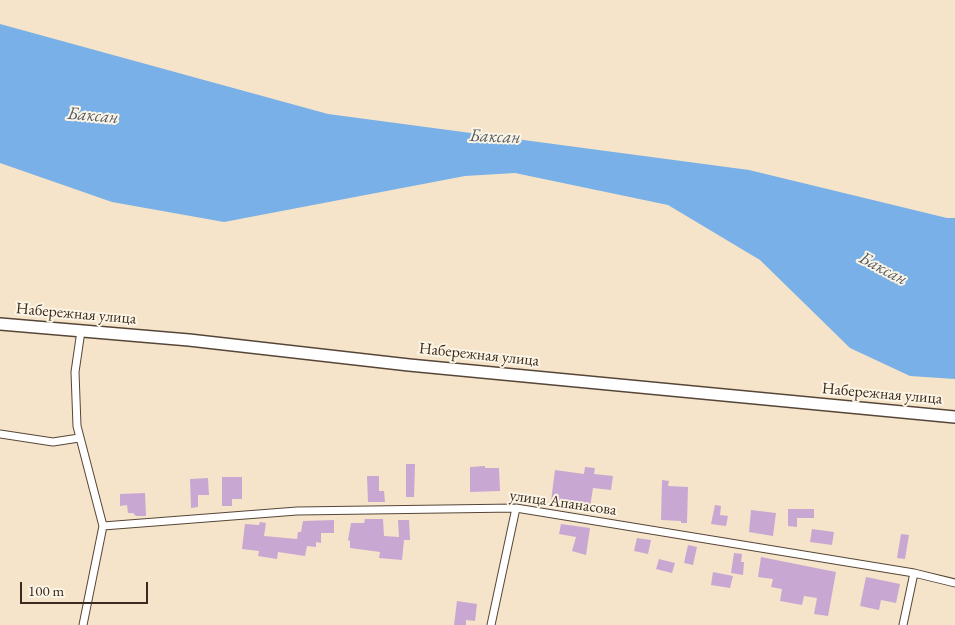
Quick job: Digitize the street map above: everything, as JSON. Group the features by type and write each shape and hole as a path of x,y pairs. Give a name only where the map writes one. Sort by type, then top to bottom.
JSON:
{"main road":[{"name":"Набережная улица","path":"0,324 189,340 418,366 955,417"}],"street":[{"path":"81,331 75,372 79,438 103,526 83,625"},
{"path":"0,434 53,442 79,438"},
{"path":"491,625 516,508"},
{"name":"улица Апанасова","path":"103,526 297,511 516,508 955,582"},
{"path":"903,625 914,574"}],"water":[{"name":"Баксан","path":"0,24 328,114 749,170 947,218 955,218 955,379 910,376 850,348 760,260 668,205 515,173 465,176 224,222 112,202 0,163"}],"building":[{"path":"406,464 415,464 414,497 406,497"},
{"path":"485,466 485,468 499,468 500,491 470,492 470,467"},
{"path":"585,467 595,468 594,474 613,476 611,490 593,488 590,507 551,501 555,470 584,474"},
{"path":"367,476 379,476 379,491 384,491 385,502 368,502"},
{"path":"222,477 242,477 242,499 232,499 232,506 222,506"},
{"path":"208,478 209,495 198,495 198,507 191,508 190,479"},
{"path":"662,480 669,481 668,486 688,487 687,523 661,520"},
{"path":"145,493 146,516 136,516 133,513 128,513 127,505 120,506 120,494"},
{"path":"715,505 721,506 720,515 728,516 726,526 711,524"},
{"path":"788,509 814,509 814,518 797,518 797,527 788,526"},
{"path":"751,510 776,513 773,536 749,532"},
{"path":"365,519 383,519 384,536 399,537 398,520 409,520 410,540 404,540 402,560 379,558 380,552 350,548 350,541 348,540 351,523 364,523"},
{"path":"334,520 334,533 321,533 321,543 316,542 316,547 307,546 305,556 278,552 277,559 258,556 259,551 242,549 245,524 259,525 260,522 266,523 264,536 297,539 298,532 301,532 303,521"},
{"path":"561,524 590,528 586,555 572,551 576,537 559,534"},
{"path":"812,529 834,532 832,545 810,542"},
{"path":"901,534 909,535 905,559 897,558"},
{"path":"637,538 651,540 648,554 634,551"},
{"path":"688,545 697,547 693,565 684,563"},
{"path":"734,553 742,554 741,562 744,562 743,575 731,573"},
{"path":"761,557 836,572 828,616 814,614 817,598 804,596 802,605 780,601 782,589 771,587 773,579 758,577"},
{"path":"659,559 675,563 672,573 656,569"},
{"path":"713,572 733,576 730,588 711,585"},
{"path":"866,577 900,584 896,603 881,600 879,610 860,606"},
{"path":"457,601 477,604 475,621 466,620 466,625 454,625"}]}
